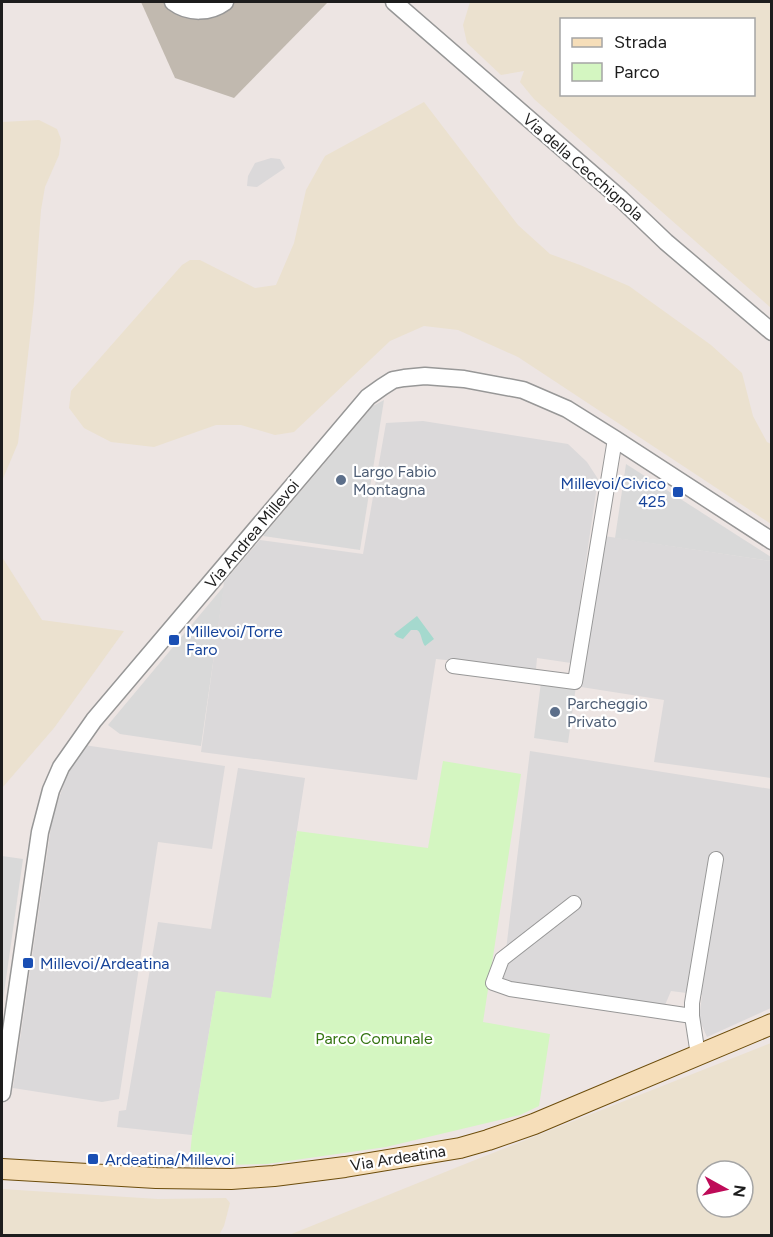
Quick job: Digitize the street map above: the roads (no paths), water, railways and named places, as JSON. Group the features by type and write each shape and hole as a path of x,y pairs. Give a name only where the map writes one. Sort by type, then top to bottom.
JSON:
{"main road":[{"name":"Via Ardeatina","path":"2,1169 156,1178 231,1179 328,1169 466,1146 517,1131 771,1024"}],"street":[{"path":"173,2 190,10 204,11 218,7 225,2"},
{"name":"Via della Cecchignola","path":"394,2 771,332"},
{"name":"Via Andrea Millevoi","path":"2,1093 40,832 51,790 61,767 94,720 368,397 393,380 425,376 464,379 523,390 567,409 771,541"},
{"path":"453,666 575,682 615,439"},
{"path":"698,1055 692,1003 716,859"},
{"path":"574,903 502,959 493,983 510,989 692,1016"}],"water":[{"path":"417,616 434,639 425,646 417,630 411,630 403,639 394,634"}],"place":[{"name":"Largo Fabio Montagna","path":"341,480"},
{"name":"Millevoi/Civico 425","path":"678,492"},
{"name":"Millevoi/Torre Faro","path":"174,640"},
{"name":"Parcheggio Privato","path":"555,712"},
{"name":"Millevoi/Ardeatina","path":"28,963"},
{"name":"Ardeatina/Millevoi","path":"93,1159"}],"park label":[{"name":"Parco Comunale","path":"374,1038"}]}
